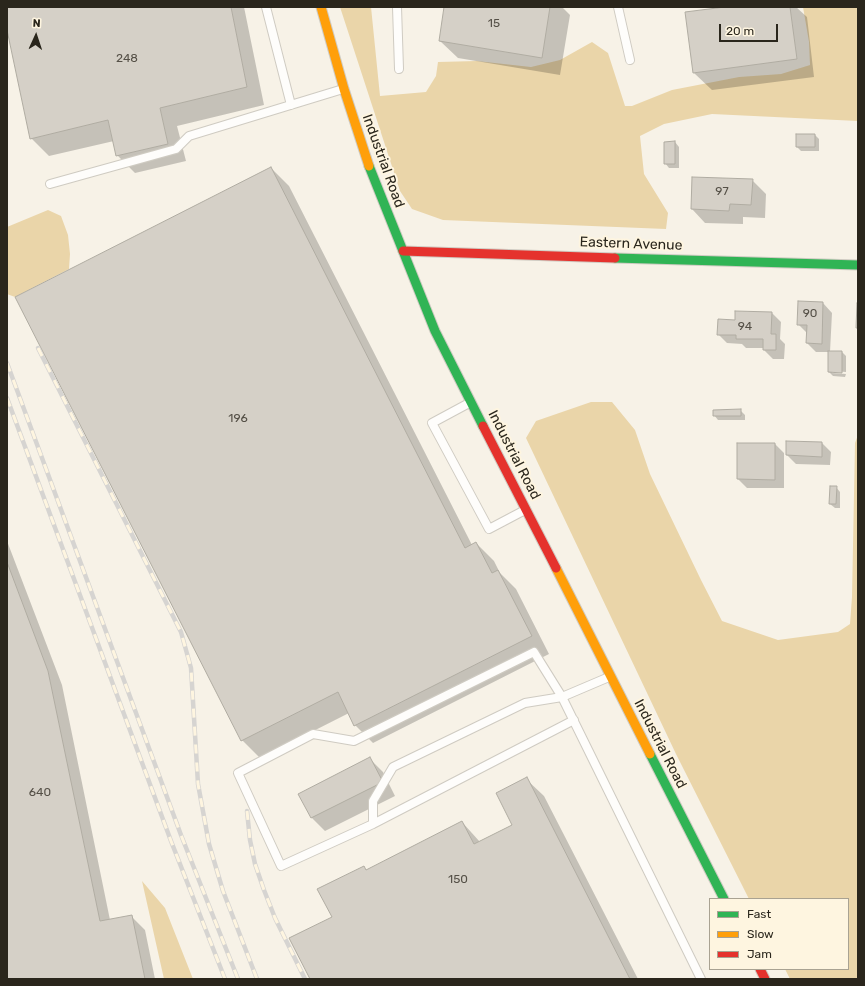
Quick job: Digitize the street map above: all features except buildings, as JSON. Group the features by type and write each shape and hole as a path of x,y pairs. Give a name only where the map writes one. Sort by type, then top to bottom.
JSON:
{"street":[{"name":"Industrial Road","path":"321,7 344,89 371,172 436,331 723,898"},
{"name":"Eastern Avenue","path":"403,250 858,266"},
{"path":"761,970 766,979"}],"lane":[{"path":"266,7 291,105"},
{"path":"397,7 399,69"},
{"path":"618,7 630,60"},
{"path":"50,184 176,149 190,136 344,89"},
{"path":"471,402 432,423 489,529 526,510"},
{"path":"574,720 373,824 281,866 238,773 313,734 354,741 534,652 562,697 574,720 700,979"},
{"path":"373,824 373,801 393,767 525,703 562,697 610,676"}],"shaded area":[{"path":"340,7 371,7 380,96 426,92 436,76 438,62 477,61 531,67 560,60 592,42 608,53 625,106 632,106 672,90 739,77 781,74 810,65 809,42 803,7 858,7 858,121 712,114 664,124 640,136 644,174 668,213 666,229 443,220 412,209 400,191"},
{"path":"48,210 61,216 68,235 70,254 69,269 15,297 7,294 7,227"},
{"path":"591,402 612,402 635,430 650,474 722,621 778,640 838,632 850,624 852,597 855,443 858,435 858,979 790,979 786,970 849,970 849,898 748,898 676,754 526,438 536,421"},
{"path":"142,881 165,908 193,979 164,979"}],"railway":[{"path":"38,348 181,632 191,668 198,784 209,844 223,891 257,979"},
{"path":"7,363 181,835 238,979"},
{"path":"7,398 171,841 225,979"},
{"path":"247,811 250,840 255,864 275,918 305,979"}],"traffic: fast":[{"path":"369,166 435,331 483,426"},
{"path":"615,258 858,265"},
{"path":"650,754 723,898"}],"traffic: slow":[{"path":"321,7 344,89 369,166"},
{"path":"556,568 650,754"}],"traffic: jam":[{"path":"403,251 615,258"},
{"path":"483,426 556,568"},
{"path":"760,970 765,979"}]}
